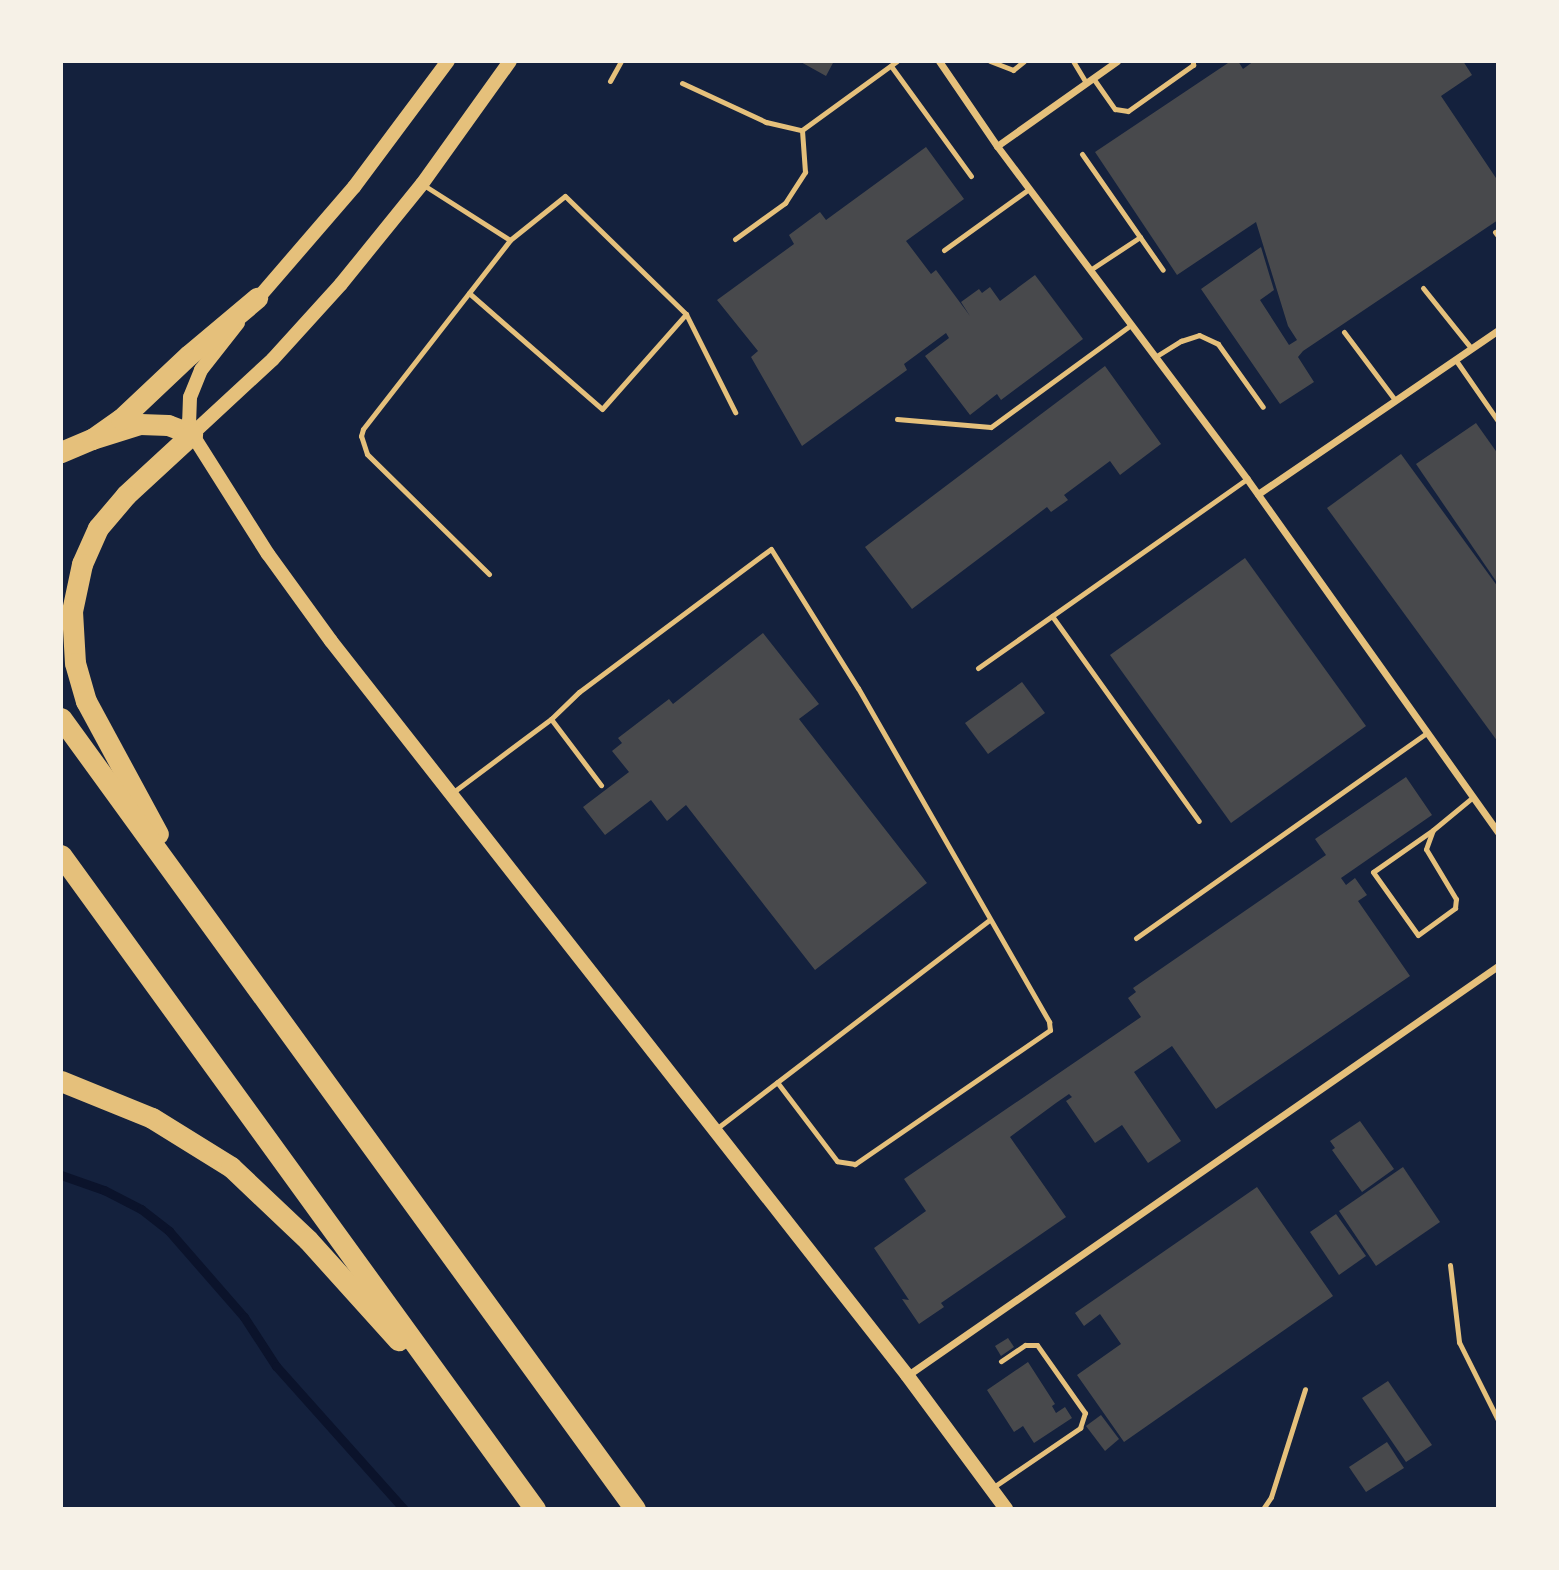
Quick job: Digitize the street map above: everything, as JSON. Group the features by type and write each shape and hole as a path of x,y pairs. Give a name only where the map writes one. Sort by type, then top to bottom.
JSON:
{"highway":[{"path":"92,439 121,419 189,355 257,299"},
{"path":"61,452 140,424 168,425 192,434 125,495 98,528 88,546 77,582 72,628 75,663 86,701 205,918"},
{"path":"61,718 635,1509"},
{"path":"61,855 535,1509"},
{"path":"61,1081 152,1118 231,1167 308,1240 476,1429"}],"main road":[{"path":"448,61 355,187 257,299 201,370 190,397 189,421 192,434 296,595 907,1375 1006,1509"},
{"path":"192,434 291,341 422,184 510,61"}],"street":[{"path":"939,61 997,146 1258,494 1498,832"},
{"path":"997,146 1117,61"},
{"path":"1258,494 1498,330"},
{"path":"907,1375 1498,966"}],"lane":[{"path":"610,81 621,61"},
{"path":"682,83 766,122 802,130 897,61"},
{"path":"990,61 1013,70 1024,61"},
{"path":"1073,61 1115,108 1128,111 1193,65 1193,61"},
{"path":"891,66 971,176"},
{"path":"735,239 785,204 805,172 802,130"},
{"path":"1082,154 1163,270"},
{"path":"422,184 509,240"},
{"path":"944,250 1029,189"},
{"path":"489,574 367,454 361,436 363,429 509,240 565,196 686,314 735,412"},
{"path":"1090,270 1140,237"},
{"path":"1423,288 1471,348"},
{"path":"469,293 602,409 686,314"},
{"path":"897,419 991,427 1131,325"},
{"path":"1344,332 1395,400"},
{"path":"1155,357 1181,341 1199,335 1218,344 1263,407"},
{"path":"1455,359 1498,421"},
{"path":"978,668 1247,479"},
{"path":"452,793 551,719 579,692 771,549 858,688 1049,1022 1050,1030 1044,1037 855,1164 838,1161 777,1082"},
{"path":"1052,616 1199,821"},
{"path":"551,719 601,785"},
{"path":"1136,938 1427,733"},
{"path":"1433,830 1426,849 1456,899 1455,908 1418,935 1373,872 1433,830 1473,797"},
{"path":"715,1130 989,920"},
{"path":"1450,1265 1459,1342 1498,1420"},
{"path":"992,1488 1080,1429 1085,1413 1037,1345 1025,1345 1000,1361"},
{"path":"1264,1509 1271,1497 1305,1389"}],"building":[{"path":"799,61 834,61 826,76"},
{"path":"1231,61 1238,61 1243,69 1254,61 1463,61 1472,75 1441,96 1498,181 1498,220 1303,351 1298,357 1314,382 1280,404 1201,289 1261,247 1274,290 1260,300 1289,345 1297,340 1288,326 1256,222 1177,275 1095,152"},
{"path":"926,147 964,199 906,241 931,274 936,270 970,316 961,302 979,289 982,293 990,287 1000,301 1035,275 1083,339 1001,400 997,394 970,415 925,356 949,338 946,333 904,364 907,370 802,446 751,357 758,351 717,300 794,244 789,235 820,212 826,220"},
{"path":"1105,366 1161,444 1120,475 1110,461 1064,495 1068,500 1051,512 1047,507 912,609 865,547"},
{"path":"1476,423 1498,454 1498,584 1416,464"},
{"path":"1401,454 1498,587 1498,742 1327,508"},
{"path":"1245,558 1366,726 1231,823 1110,655"},
{"path":"763,633 819,704 799,719 927,883 815,970 686,805 667,821 651,800 605,835 583,807 629,772 612,751 622,743 618,738 669,699 673,704"},
{"path":"1022,682 1045,713 988,754 965,723"},
{"path":"1406,777 1432,815 1341,878 1346,885 1355,878 1367,895 1358,901 1410,976 1216,1109 1172,1046 1134,1072 1181,1141 1148,1163 1122,1125 1095,1143 1066,1101 1072,1097 1069,1094 1056,1103 1010,1137 1066,1217 941,1303 944,1307 919,1324 902,1299 909,1300 874,1248 926,1211 904,1179 1141,1017 1128,998 1136,992 1133,988 1326,855 1315,839"},
{"path":"1360,1121 1394,1169 1362,1192 1332,1150 1335,1148 1330,1141"},
{"path":"1403,1167 1440,1222 1376,1266 1339,1211"},
{"path":"1257,1187 1333,1296 1124,1442 1077,1375 1121,1344 1100,1314 1084,1326 1075,1313"},
{"path":"1336,1214 1366,1256 1339,1275 1310,1232"},
{"path":"1008,1338 1014,1347 1001,1356 995,1346"},
{"path":"1028,1362 1055,1404 1052,1406 1056,1413 1065,1407 1072,1418 1034,1443 1023,1426 1014,1432 987,1390"},
{"path":"1388,1381 1432,1445 1406,1462 1362,1398"},
{"path":"1101,1415 1119,1439 1105,1451 1086,1426"},
{"path":"1387,1442 1404,1468 1366,1492 1349,1467"}],"waterway":[{"path":"61,1175 104,1190 141,1209 169,1231 244,1317 276,1366 404,1509"}]}
